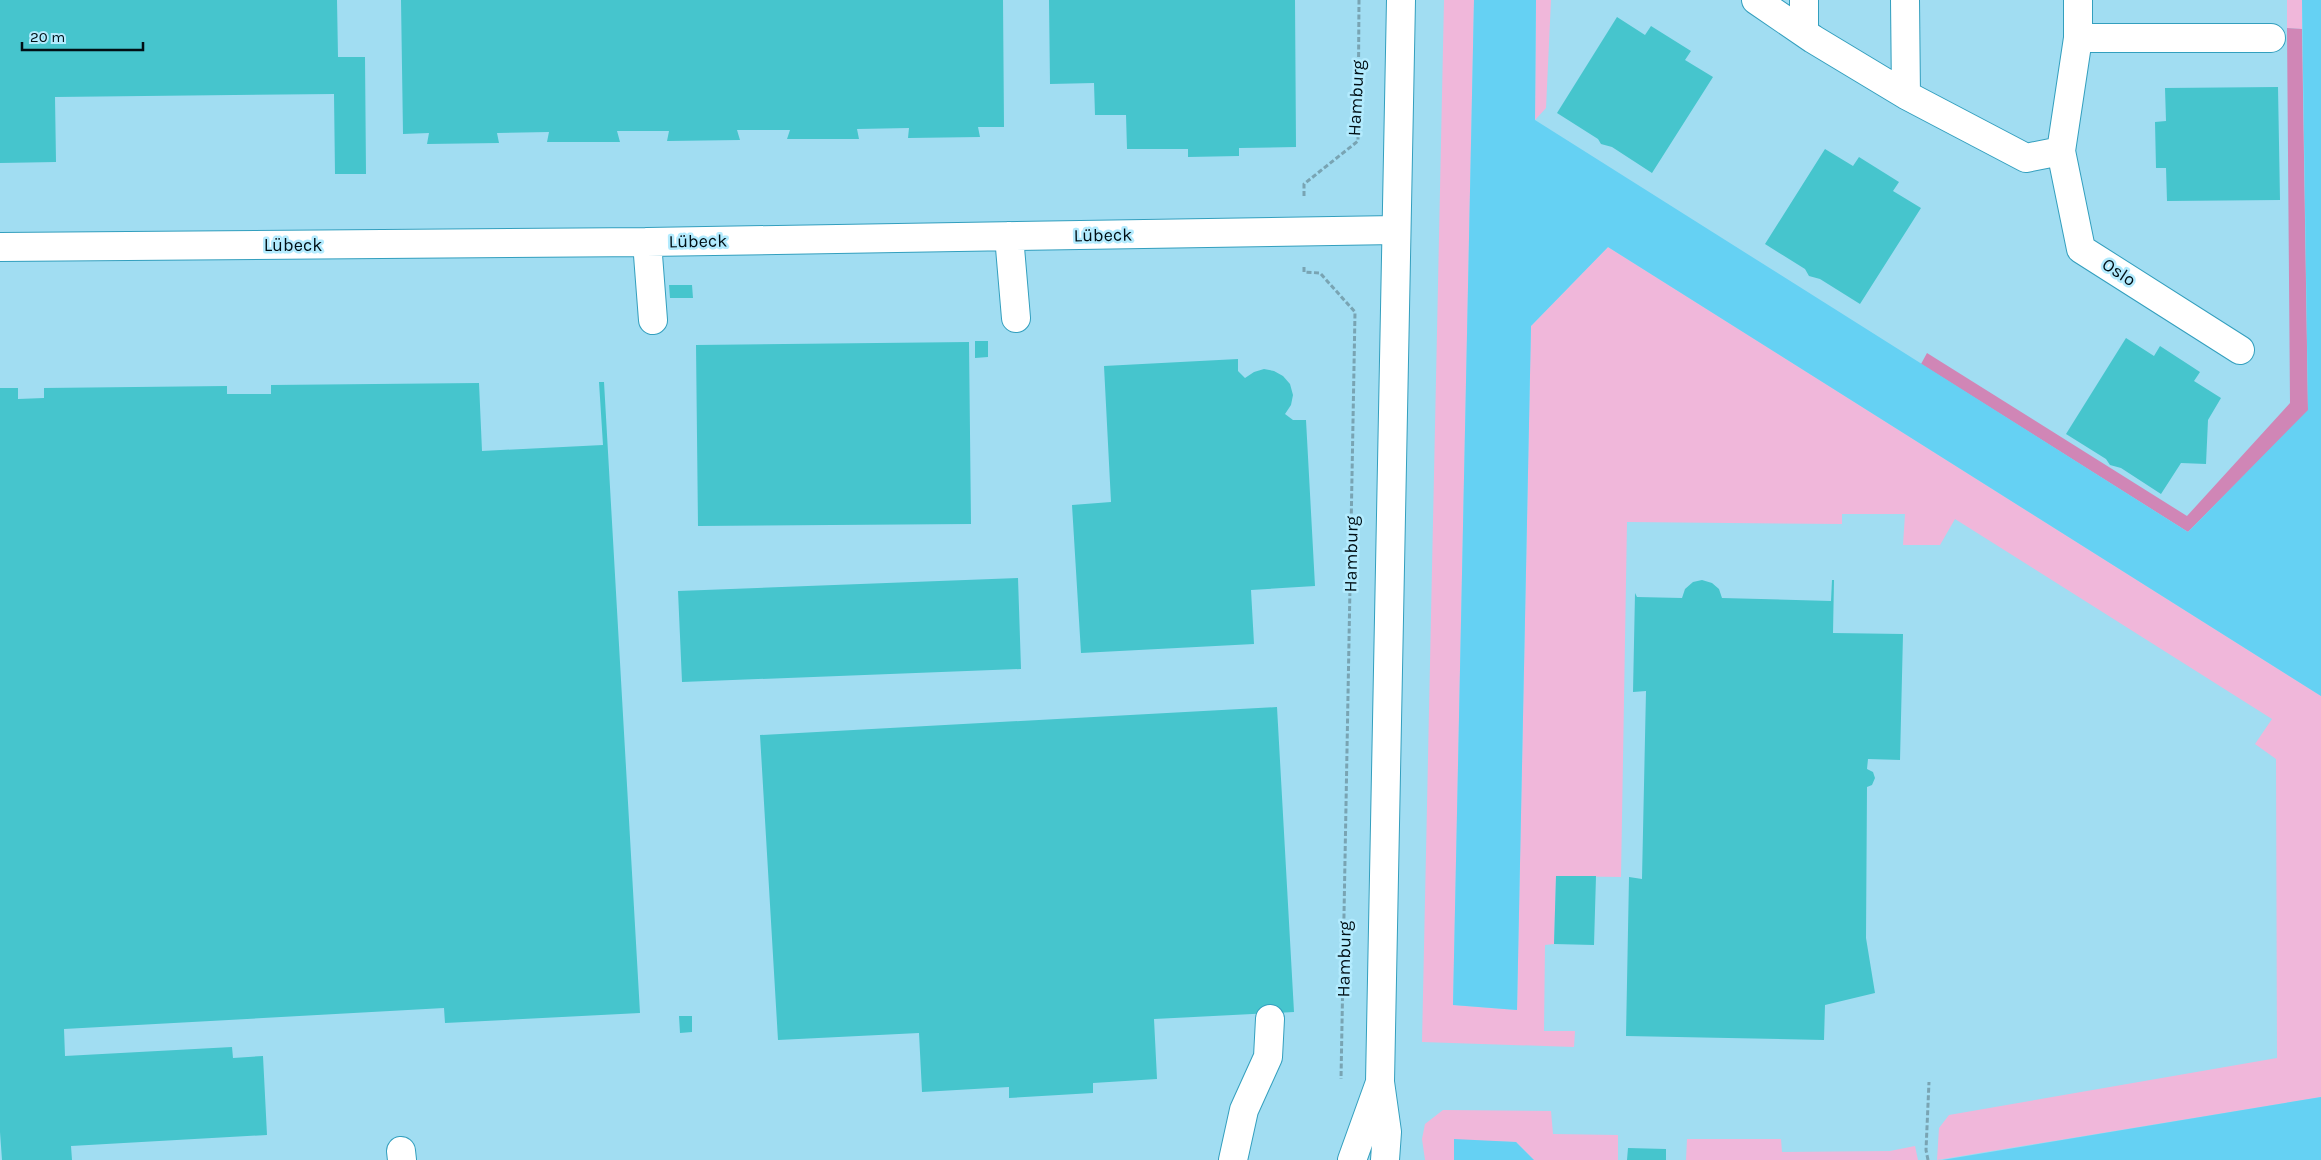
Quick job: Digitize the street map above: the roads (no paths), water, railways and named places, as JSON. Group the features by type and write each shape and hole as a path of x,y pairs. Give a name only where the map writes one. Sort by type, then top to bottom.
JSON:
{"street":[{"path":"1385,1160 1387,1132 1380,1082 1401,0"},
{"path":"1756,0 1906,95 2026,158 2061,151"},
{"path":"1804,0 1804,32"},
{"path":"1905,0 1906,95"},
{"name":"Oslo","path":"2078,0 2078,38 2061,151 2081,248 2240,350"},
{"path":"2078,38 2271,38"},
{"name":"Lübeck","path":"0,247 647,242 1396,230"},
{"path":"1009,236 1016,318"},
{"path":"647,242 654,320"},
{"path":"1233,1160 1244,1110 1268,1057 1270,1019"},
{"path":"1352,1160 1380,1082"}]}
